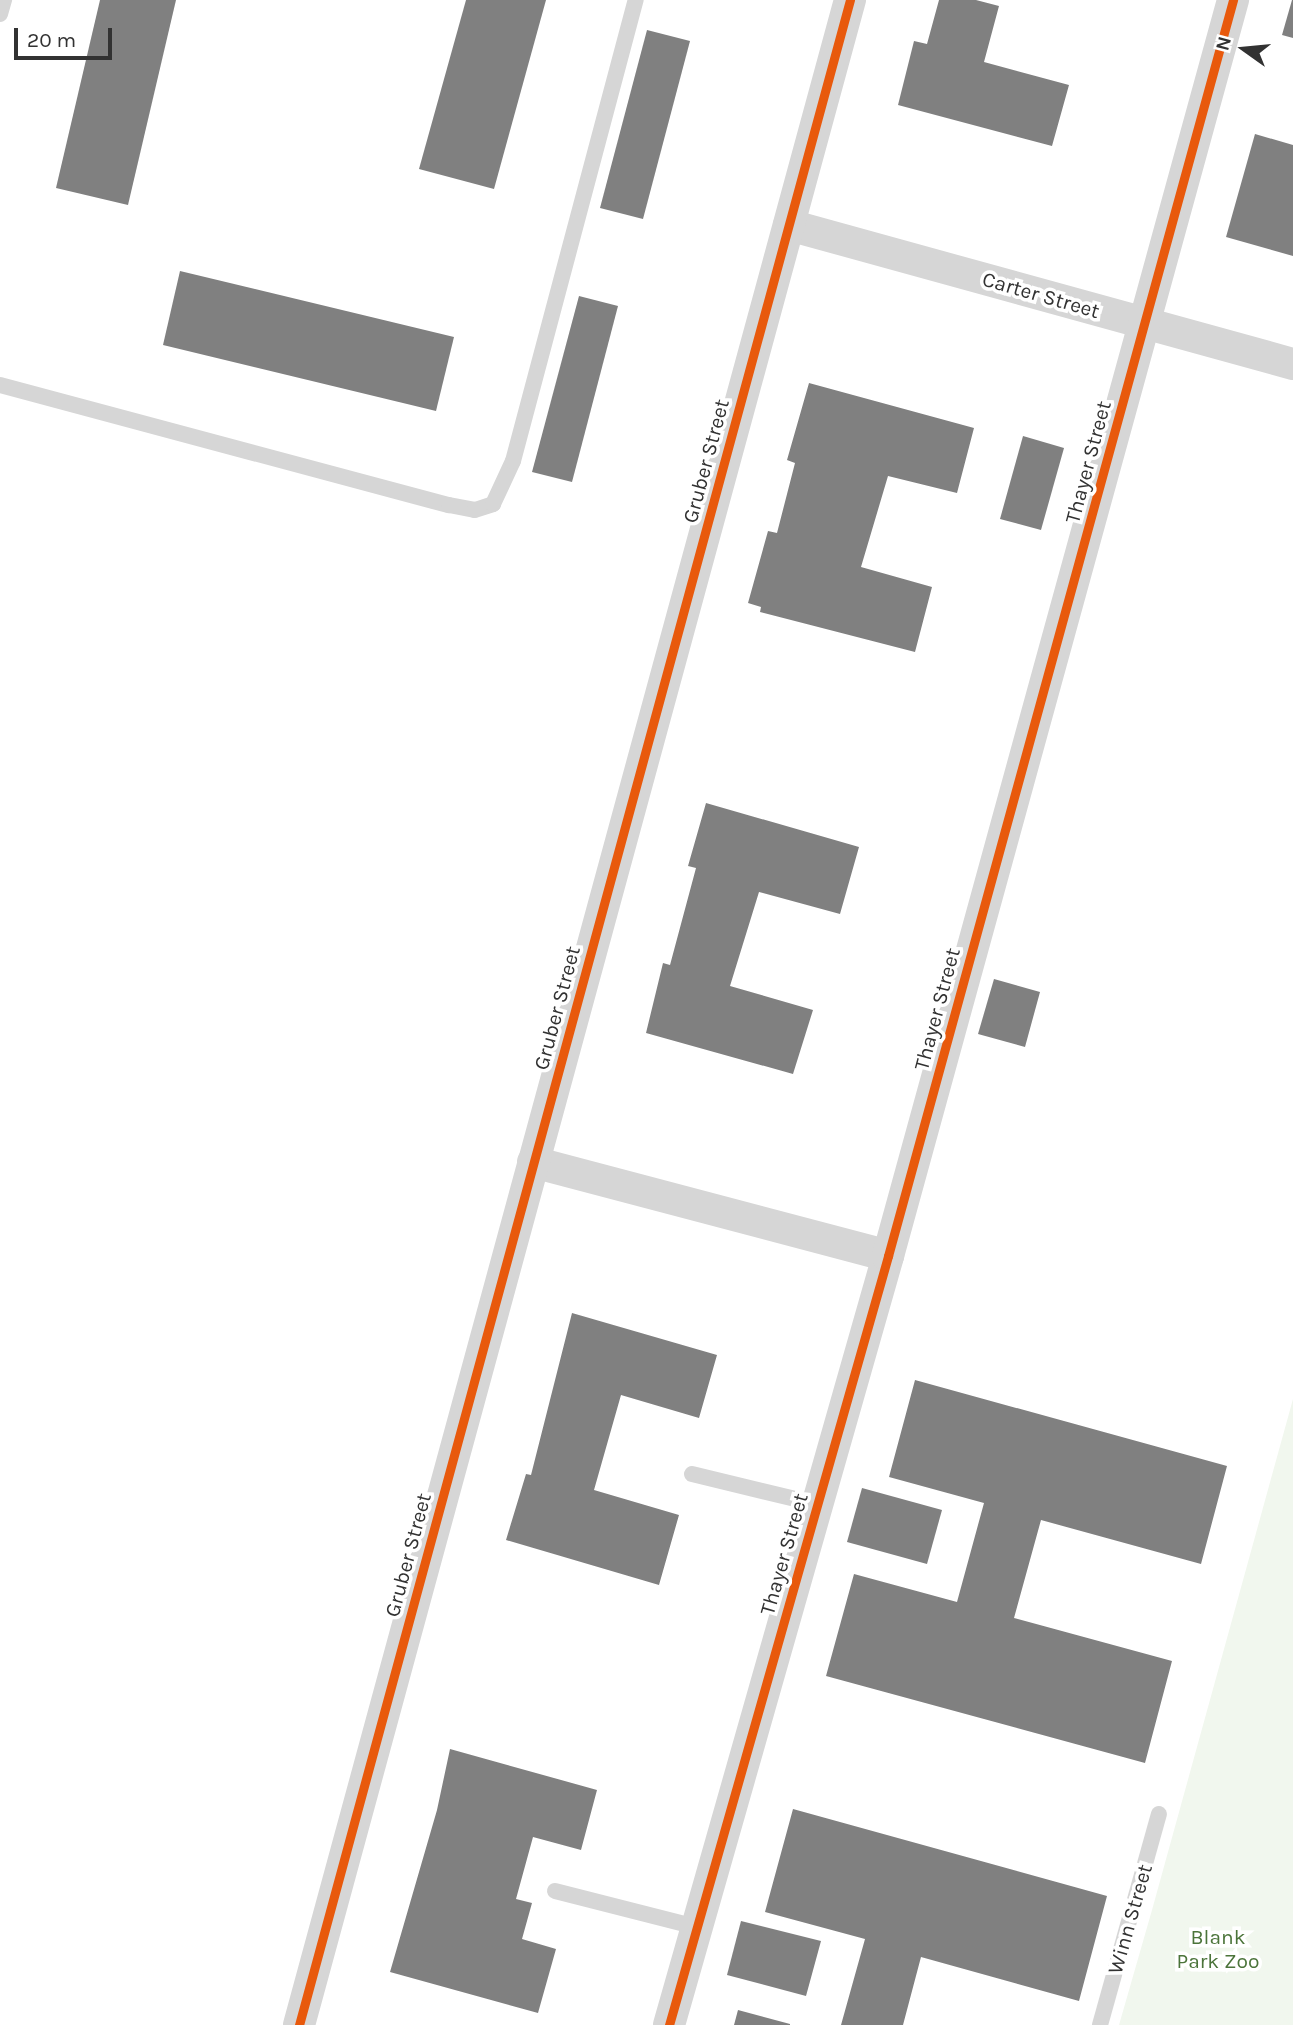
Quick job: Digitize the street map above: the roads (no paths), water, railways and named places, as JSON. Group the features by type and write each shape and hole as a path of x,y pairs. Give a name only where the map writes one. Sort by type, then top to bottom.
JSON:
{"street":[{"name":"Gruber Street","path":"299,2025 850,0"},
{"name":"Thayer Street","path":"669,2025 888,1256 1233,0"},
{"name":"Carter Street","path":"789,225 1293,364"},
{"path":"533,1162 888,1256"}],"lane":[{"path":"0,14 4,0"},
{"path":"0,385 450,505 475,510 493,504 513,461 636,0"},
{"path":"692,1474 816,1504"},
{"name":"Winn Street","path":"1100,2025 1159,1814"},
{"path":"555,1891 696,1927"}],"park label":[{"name":"Blank Park Zoo","path":"1218,1949"}]}
